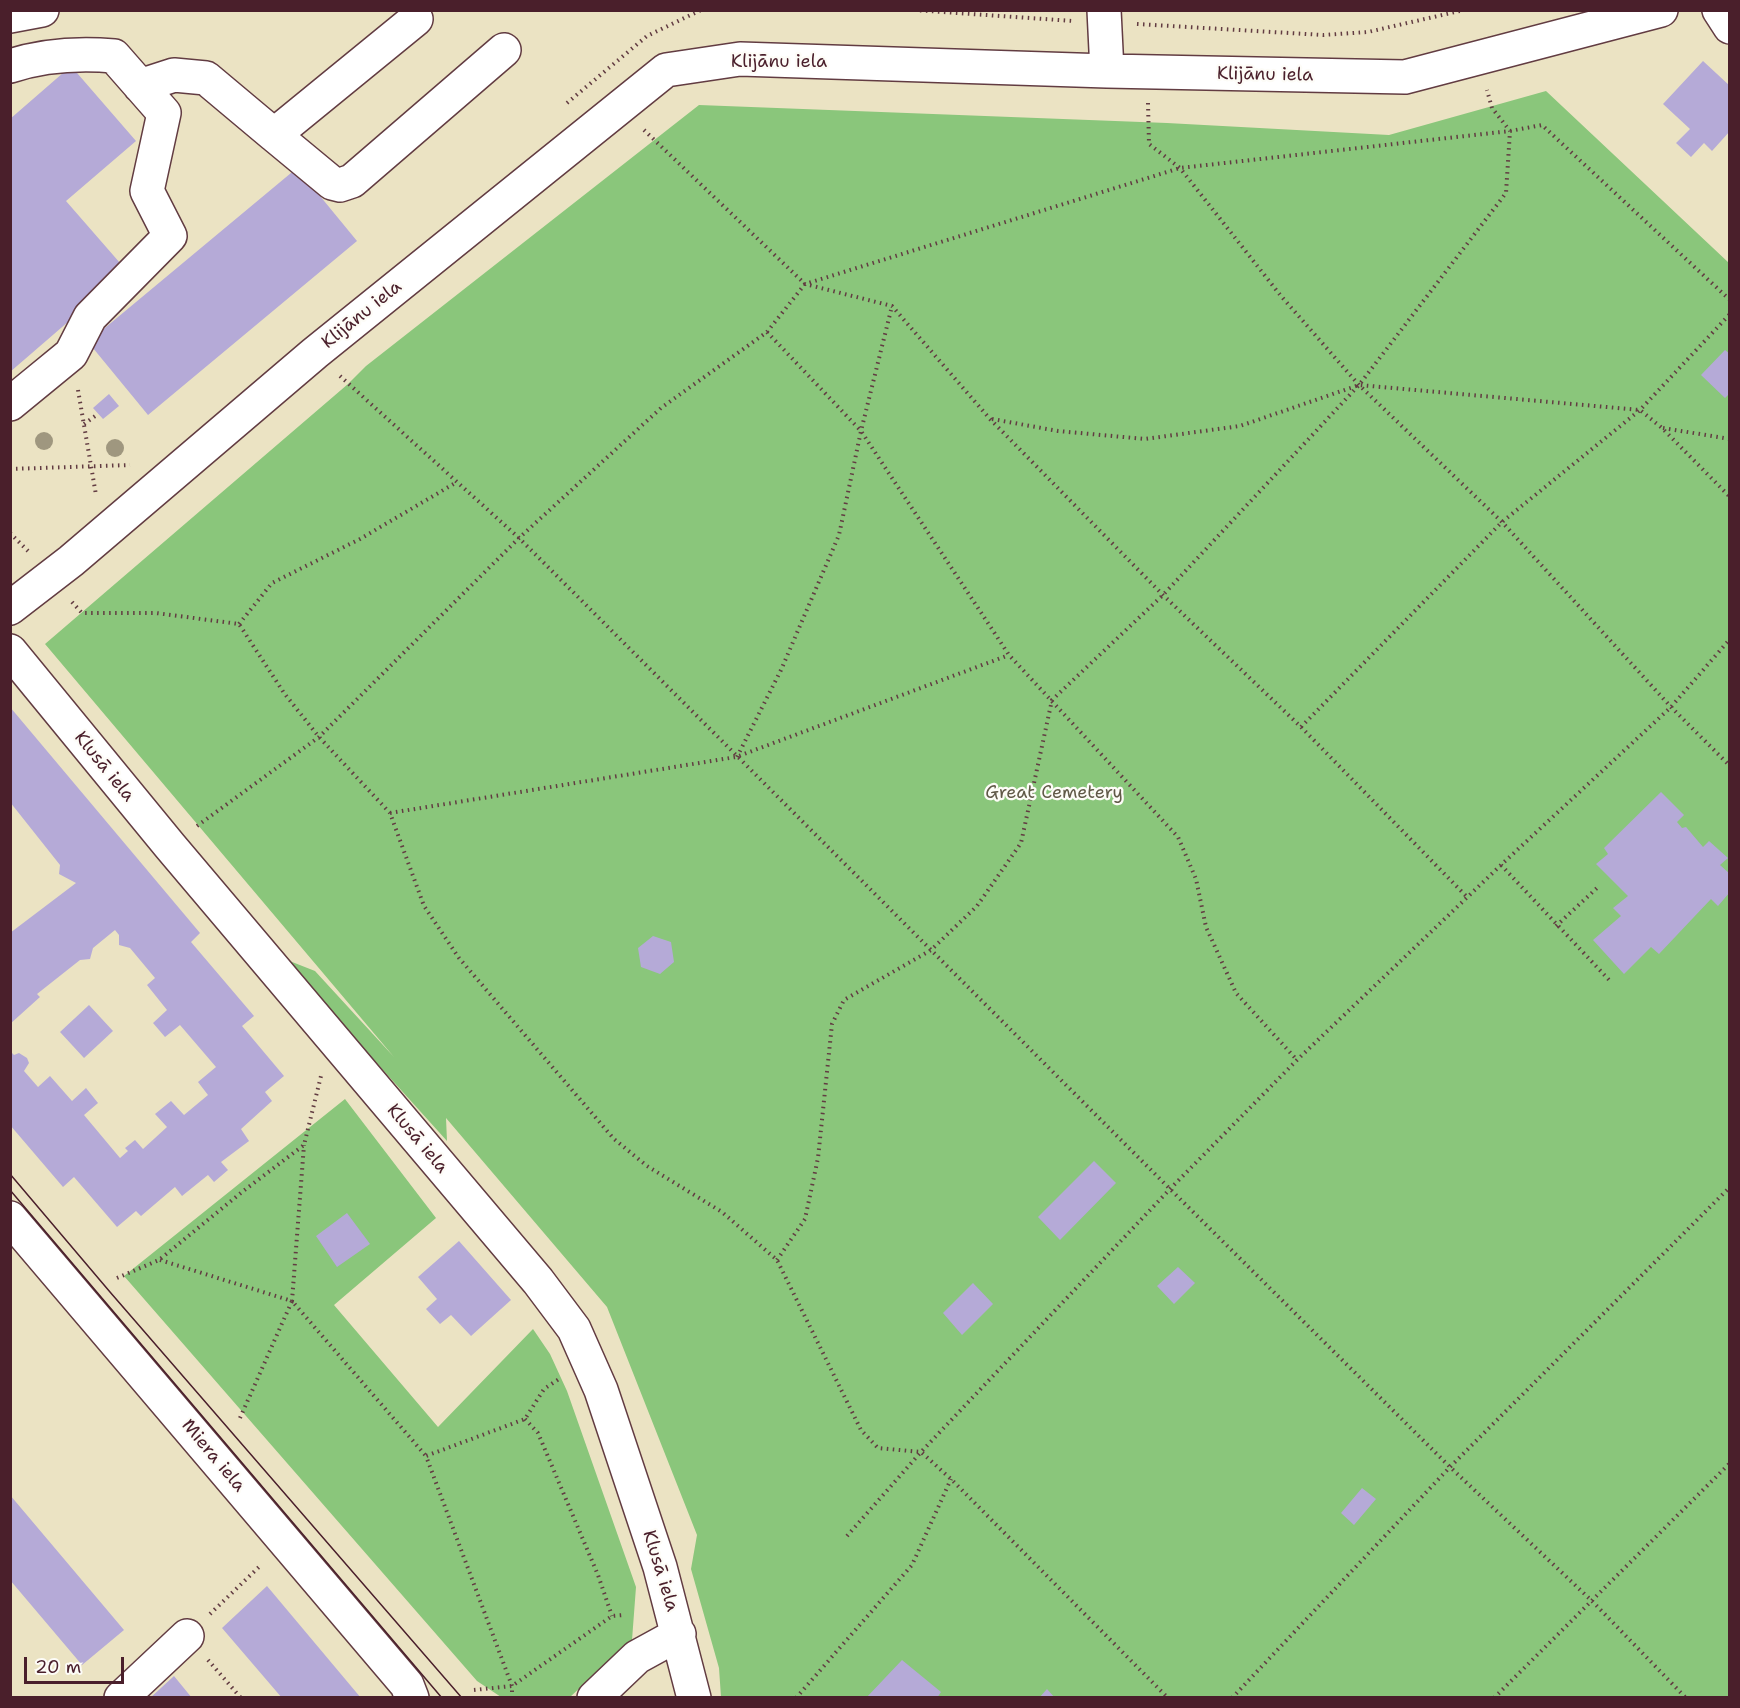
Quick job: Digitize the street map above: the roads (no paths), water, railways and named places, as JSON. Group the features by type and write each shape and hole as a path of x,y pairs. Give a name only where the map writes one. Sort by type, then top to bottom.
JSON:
{"street":[{"path":"10,16 42,10"},
{"name":"Klijānu iela","path":"10,608 51,578 315,353 666,70 740,59 1107,71 1405,77 1660,10"},
{"path":"1719,10 1730,27"},
{"path":"1104,17 1107,71"},
{"path":"274,135 416,19"},
{"path":"140,86 174,75 206,78 332,183 340,185 352,181 504,51"},
{"path":"10,66 25,61 77,53 114,56 164,114 147,192 171,236 90,317 71,354 10,404"},
{"name":"Klusā iela","path":"10,651 170,846 538,1281 574,1329 628,1467 679,1634 694,1698"},
{"name":"Miera iela","path":"10,1218 407,1685 412,1698"},
{"path":"594,1698 637,1657 679,1634"},
{"path":"121,1698 187,1636"}],"tram line":[{"path":"10,1174 462,1698"},
{"path":"10,1190 442,1698"}],"park label":[{"name":"Great Cemetery","path":"1054,793"}]}
